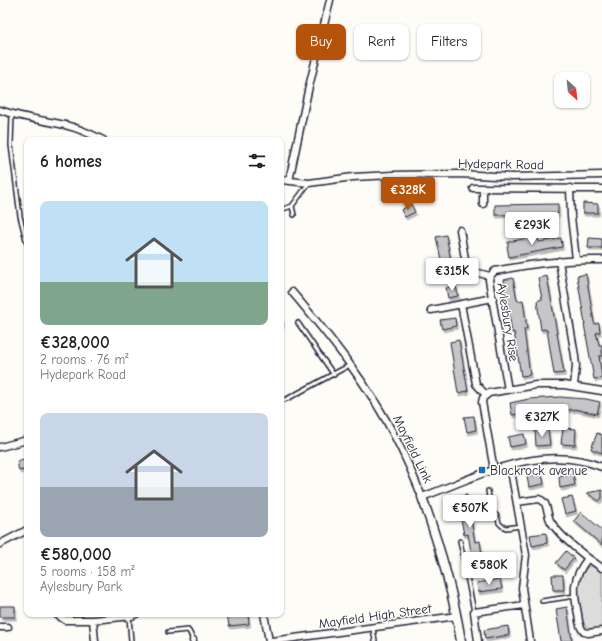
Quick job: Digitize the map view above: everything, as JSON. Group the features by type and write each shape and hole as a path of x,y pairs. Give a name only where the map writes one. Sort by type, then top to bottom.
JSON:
{"street":[{"path":"289,181 308,91 330,0"},
{"path":"0,110 34,120 66,125 98,137"},
{"name":"Hydepark Road","path":"284,180 309,183 352,177 393,175 460,174 512,177 602,175"},
{"path":"473,188 602,189"},
{"path":"570,188 571,217 576,260"},
{"path":"483,189 483,204"},
{"path":"460,230 465,239 467,270 490,276"},
{"name":"Aylesbury Rise","path":"508,390 490,276 495,271 559,261 602,260"},
{"path":"559,261 575,356 576,366 574,386"},
{"name":"Mayfield Link","path":"292,292 335,344 367,389 389,426 406,459 422,497 445,566 457,616 461,641"},
{"path":"431,310 493,298"},
{"path":"461,304 476,384 486,395"},
{"path":"494,470 482,402 486,395 549,384 574,386 602,391"},
{"path":"0,447 24,441"},
{"path":"422,497 510,464 543,459 563,458 582,461 602,467"},
{"path":"510,464 526,555 522,588 530,641"},
{"path":"517,502 539,499 542,500 546,506 549,518 556,528 588,558 602,568"},
{"path":"0,544 24,532"},
{"path":"588,558 576,575 574,596 582,630 588,633 602,631"},
{"path":"478,641 474,612 524,605"},
{"name":"Mayfield High Street","path":"270,641 304,639 457,616"},
{"path":"60,617 65,620 94,620 114,617"},
{"path":"265,617 270,641"},
{"path":"94,620 95,641"},
{"path":"0,627 8,628"}],"lane":[{"path":"12,114 11,145 20,216 24,232"},
{"path":"284,209 292,206 309,183"},
{"path":"292,206 294,215"},
{"path":"298,323 334,375"},
{"path":"284,400 334,375 350,365"},
{"path":"488,491 491,510 497,516 499,523 506,528 521,526"},
{"path":"460,541 474,612"},
{"path":"542,601 574,596"},
{"path":"128,617 132,641"},
{"path":"372,628 375,641"},
{"path":"168,632 188,630 193,641"}],"shaded area":[{"path":"591,565 602,573 602,630 595,631 590,631 584,626 578,593 580,577 584,570"}],"building":[{"path":"583,203 598,204 598,213 583,213"},
{"path":"411,204 415,212 405,217 401,210"},
{"path":"558,204 558,214 495,215 495,205"},
{"path":"446,235 453,271 444,273 436,237"},
{"path":"537,236 539,242 561,238 562,247 509,257 507,246 508,242"},
{"path":"589,238 602,239 602,248 588,248"},
{"path":"586,274 594,322 595,324 599,323 600,332 596,333 599,345 602,345 602,356 599,356 602,378 594,379 577,276"},
{"path":"547,276 564,373 554,374 547,330 541,330 537,301 542,299 538,278"},
{"path":"513,278 517,300 523,300 527,329 524,329 530,375 521,376 514,332 512,333 504,280"},
{"path":"456,286 458,296 448,298 446,288"},
{"path":"455,318 456,326 442,329 440,320"},
{"path":"459,340 468,391 458,393 450,342"},
{"path":"560,397 586,399 600,402 597,414 574,409 551,409 512,415 510,403 529,399"},
{"path":"474,416 476,430 467,432 464,417"},
{"path":"563,428 576,429 575,445 561,444"},
{"path":"548,429 550,445 536,446 535,430"},
{"path":"597,433 602,435 602,453 591,449"},
{"path":"524,434 526,444 510,447 508,437"},
{"path":"24,459 24,470 19,471 17,461"},
{"path":"542,474 544,484 529,487 527,477"},
{"path":"573,474 575,485 560,488 559,477"},
{"path":"602,490 602,498 599,501 587,493"},
{"path":"467,495 475,542 480,541 483,562 473,564 468,534 464,535 457,497"},
{"path":"572,497 576,511 565,514 561,499"},
{"path":"581,512 602,530 602,545 574,521"},
{"path":"546,533 547,543 532,546 530,535"},
{"path":"566,551 574,558 564,570 556,563"},
{"path":"552,575 563,575 564,590 553,590"},
{"path":"500,579 502,589 478,592 477,583"},
{"path":"0,606 15,606 15,617 0,617"},
{"path":"567,607 572,641 561,641 556,609"},
{"path":"228,617 248,617 249,624 229,626"},
{"path":"508,626 509,635 485,639 484,630"}],"place":[{"name":"Blackrock avenue","path":"482,470"}]}
